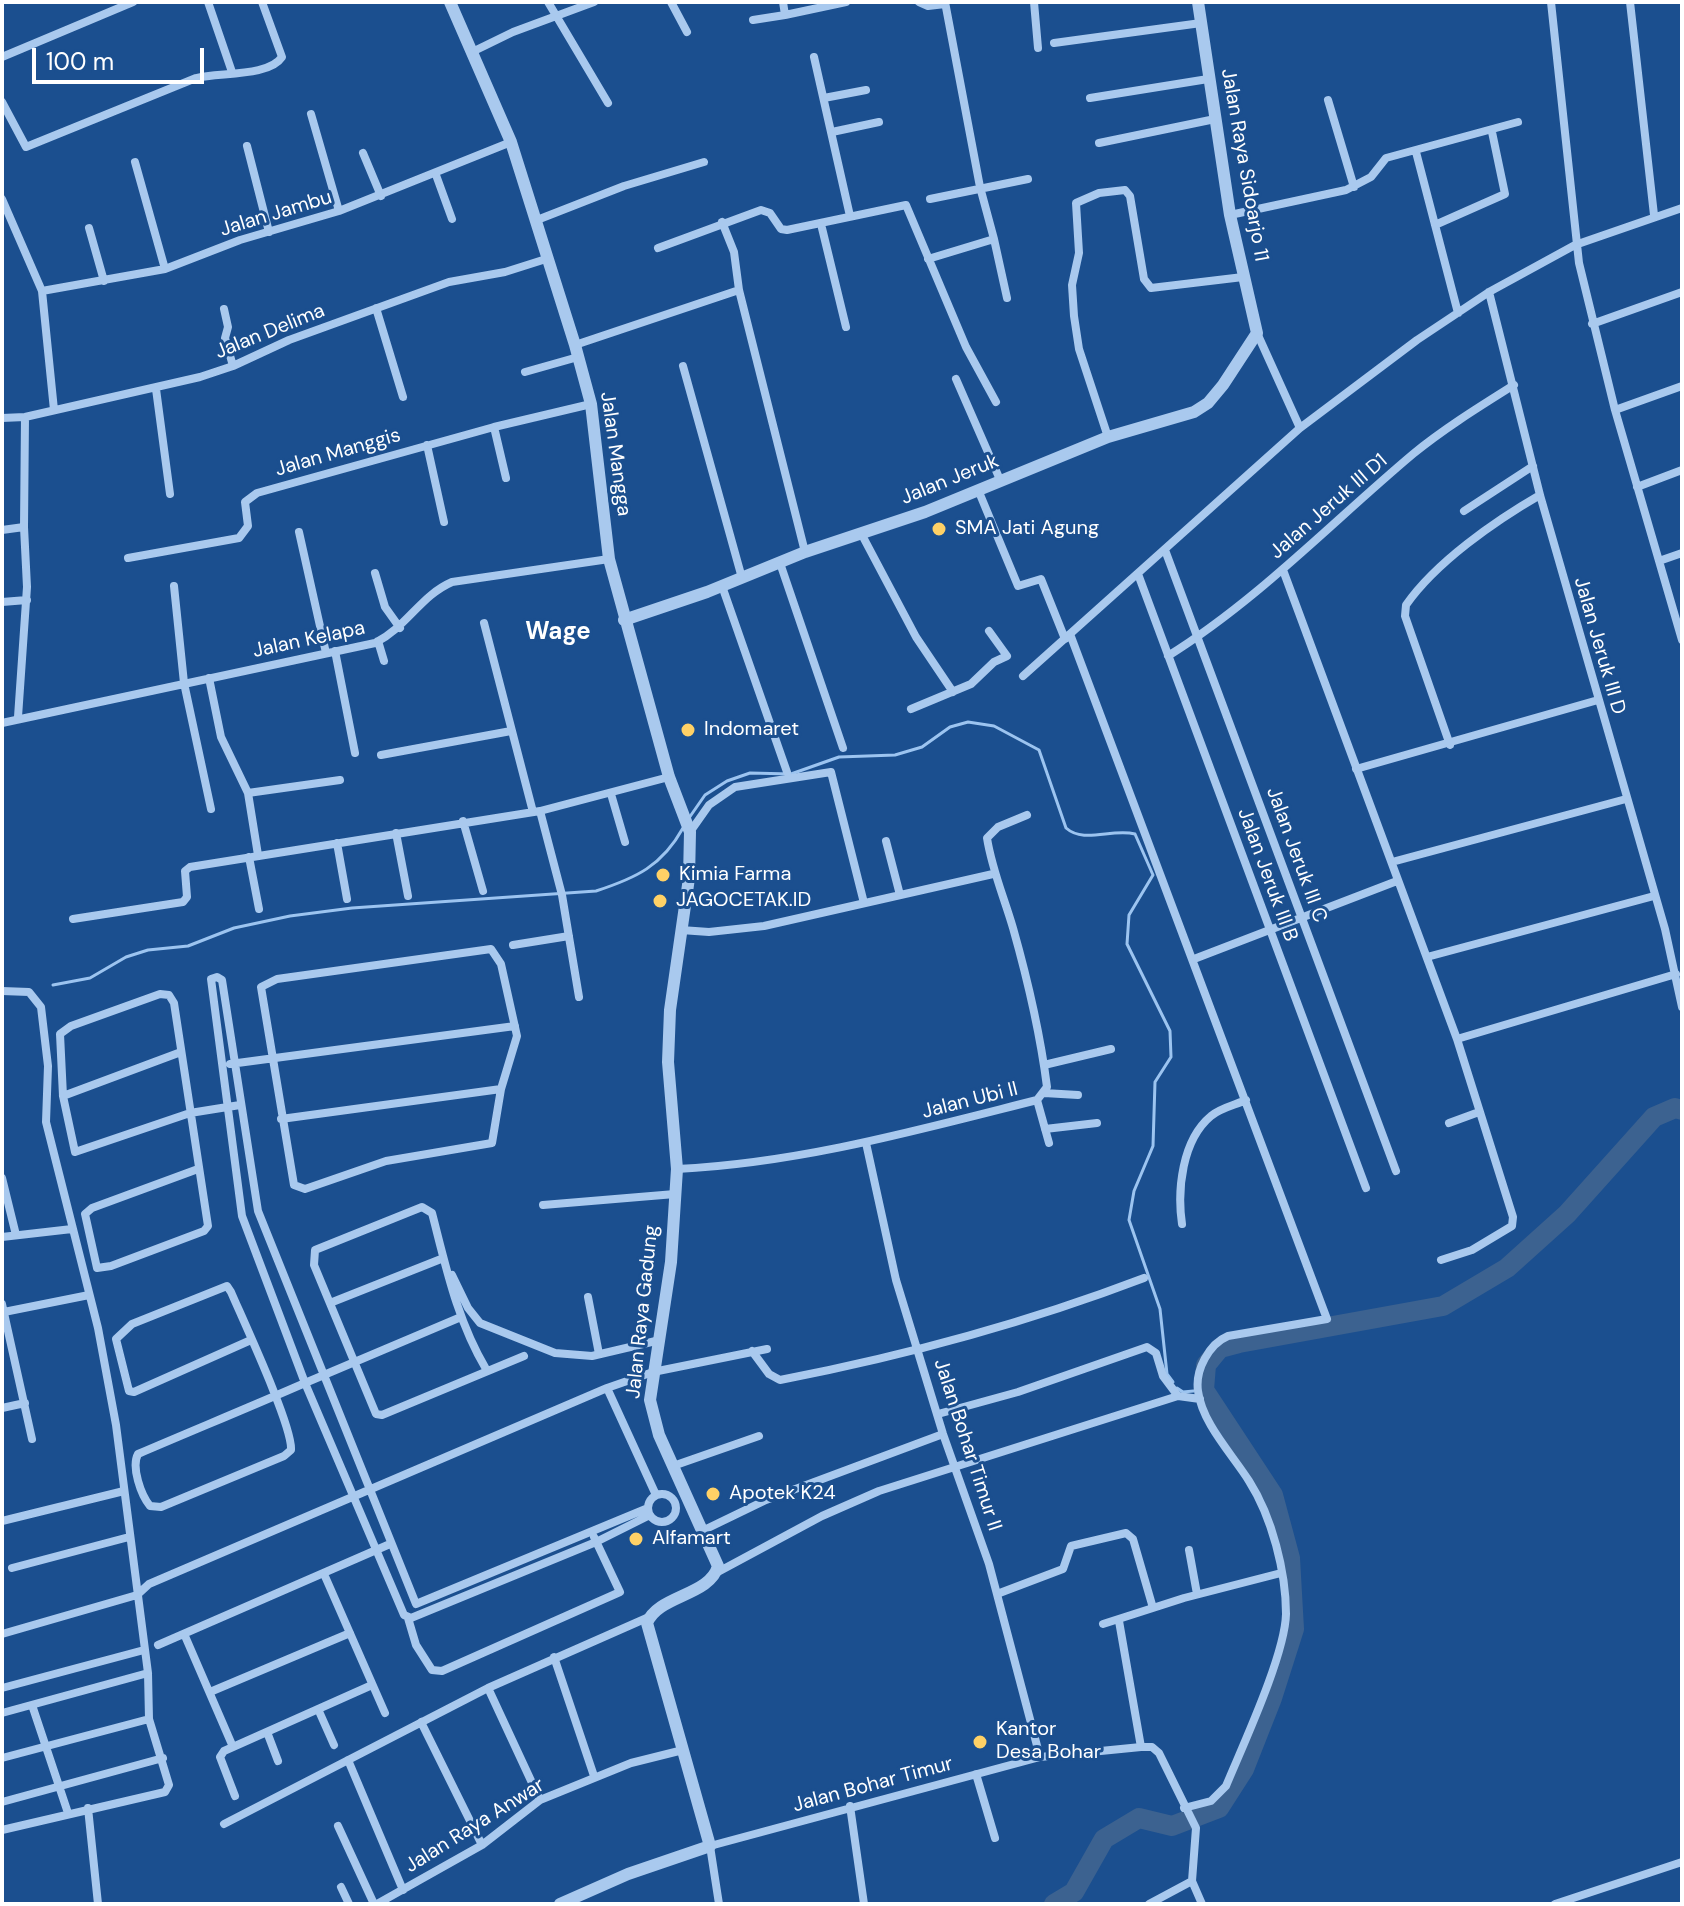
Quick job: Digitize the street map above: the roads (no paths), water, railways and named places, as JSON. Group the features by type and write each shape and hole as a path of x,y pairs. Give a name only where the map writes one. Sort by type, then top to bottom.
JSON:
{"street":[{"path":"2,57 133,2"},
{"path":"208,2 232,72"},
{"path":"2,102 26,147 158,91 219,72 261,70 278,63 282,57 262,2"},
{"path":"450,2 472,52 594,2"},
{"path":"548,2 608,103"},
{"path":"671,2 687,32"},
{"path":"783,2 785,15"},
{"path":"753,20 846,2"},
{"path":"919,2 928,6 945,3 980,187 1007,298"},
{"path":"1034,2 1038,48"},
{"name":"Jalan Raya Sidoarjo 11","path":"1198,2 1230,215 1257,333"},
{"path":"1551,2 1575,245 1615,410 1682,640"},
{"path":"1630,2 1654,215"},
{"path":"1054,43 1201,23"},
{"name":"Jalan Mangga","path":"472,52 511,142 591,404 609,559 669,777"},
{"path":"814,57 850,216"},
{"path":"1090,98 1208,79"},
{"path":"824,98 866,90"},
{"path":"1328,100 1354,187"},
{"path":"311,114 339,211"},
{"path":"1099,143 1215,119"},
{"path":"832,132 879,122"},
{"path":"1230,215 1354,187 1371,177 1383,160 1492,132 1518,122"},
{"path":"1435,225 1505,194 1492,132"},
{"name":"Jalan Jambu","path":"42,291 165,269 381,196 511,142"},
{"path":"247,146 269,232"},
{"path":"1416,152 1458,313"},
{"path":"363,153 381,196"},
{"path":"135,162 165,269"},
{"path":"537,220 624,186 704,162"},
{"path":"436,175 452,219"},
{"path":"930,199 1028,179"},
{"path":"1108,437 1079,349 1072,285 1079,253 1076,203 1099,193 1125,190 1130,196 1144,279 1151,288 1243,277"},
{"path":"2,199 42,291 54,410"},
{"path":"658,248 761,210 770,213 781,229 787,230 906,205 966,347 996,402"},
{"path":"1023,676 1300,428 1417,340 1489,292 1575,245 1654,215 1682,208"},
{"path":"722,222 734,252 739,290 805,552"},
{"path":"821,224 846,327"},
{"path":"89,228 104,281"},
{"path":"928,259 994,239"},
{"name":"Jalan Delima","path":"2,418 25,417 156,389 233,366 289,340 449,282 505,272 546,259"},
{"path":"525,372 739,290"},
{"name":"Jalan Jeruk III D","path":"1489,292 1540,495 1676,974 1682,1007"},
{"path":"1592,324 1682,292"},
{"path":"376,308 403,397"},
{"path":"224,309 228,327 225,338 233,366"},
{"path":"1257,333 1300,428"},
{"name":"Jalan Jeruk","path":"624,620 722,586 805,552 862,535 979,492 1108,437 1202,408 1223,385 1257,333"},
{"path":"683,366 742,578"},
{"path":"956,379 1001,482"},
{"name":"Jalan Jeruk III D1","path":"1168,656 1198,638 1283,570 1414,454 1514,385"},
{"path":"1615,410 1682,386"},
{"path":"156,389 170,494"},
{"name":"Jalan Manggis","path":"128,558 239,538 248,526 245,502 257,493 494,427 591,404"},
{"path":"18,717 27,600 25,417"},
{"path":"494,427 506,478"},
{"path":"427,445 444,522"},
{"path":"1464,511 1533,466"},
{"path":"1637,487 1682,470"},
{"path":"979,492 1018,586 1041,579 1068,636 1194,959 1327,1319 1220,1340 1204,1362 1198,1393 1261,1506 1281,1573 1286,1613 1283,1632 1226,1786 1211,1801 1185,1810"},
{"path":"1450,745 1405,616 1406,605 1466,546 1509,513 1540,495"},
{"path":"2,530 24,527"},
{"path":"299,532 355,753"},
{"path":"862,535 916,637 953,692"},
{"name":"Jalan Jeruk III C","path":"1165,550 1396,1171"},
{"path":"1659,561 1682,553"},
{"name":"Jalan Kelapa","path":"2,723 18,717 378,641 400,628 429,594 452,582 609,559"},
{"path":"780,563 843,748"},
{"path":"1283,570 1457,1039 1513,1223 1496,1238 1441,1260"},
{"path":"375,573 385,607 400,628"},
{"name":"Jalan Jeruk III B","path":"1138,574 1366,1188"},
{"path":"174,586 184,683 211,809"},
{"path":"722,586 787,772"},
{"path":"2,602 27,600"},
{"path":"484,623 569,936 579,997"},
{"path":"911,709 971,684 994,662 1007,656 989,631"},
{"path":"378,641 384,661"},
{"path":"209,678 221,737 248,793 259,909"},
{"path":"1356,769 1450,745 1598,700"},
{"path":"381,755 511,731"},
{"path":"688,828 709,805 735,787 831,772 864,903"},
{"path":"73,919 183,902 187,897 186,869 536,811 669,777"},
{"name":"Jalan Raya Gadung","path":"669,777 688,828 689,878 670,1010 668,1062 677,1169 661,1340 650,1400 659,1435 716,1558 716,1573"},
{"path":"248,793 340,780"},
{"path":"611,794 625,842"},
{"path":"1392,862 1626,799"},
{"name":"Jalan Ubi II","path":"677,1169 786,1158 866,1143 1041,1097 1047,1087 1031,989 993,874 987,838 998,827 1027,815"},
{"path":"463,821 483,891"},
{"path":"396,833 408,896"},
{"path":"886,841 900,895"},
{"path":"337,843 347,899"},
{"path":"681,930 709,932 764,926 993,874"},
{"path":"1194,959 1397,881"},
{"path":"1427,957 1654,896"},
{"path":"513,945 569,936"},
{"path":"491,949 497,953 515,1026 516,1047 501,1089 492,1143 386,1161 305,1189 294,1185 271,1059 260,992 267,983 491,949"},
{"path":"1457,1039 1676,974"},
{"path":"217,977 222,980 258,1211 390,1544 418,1605 501,1570 594,1537 620,1592 442,1671 432,1670 423,1659 305,1383 242,1216 210,981 217,977"},
{"path":"2,991 23,990 36,998 41,1007 48,1066 46,1122 89,1295 116,1425 148,1673 149,1719 169,1785 165,1792 2,1830"},
{"path":"198,1169 92,1208 85,1214 97,1268 111,1266 207,1229 198,1169 190,1113 174,1003 169,995 160,994 71,1026 59,1037 63,1096 71,1148 75,1152 190,1113 240,1105"},
{"path":"220,1066 515,1026"},
{"path":"1044,1065 1111,1049"},
{"path":"63,1096 181,1052"},
{"path":"281,1119 501,1089"},
{"path":"1049,1143 1041,1097 1078,1095"},
{"path":"1182,1224 1181,1178 1200,1127 1214,1113 1246,1100"},
{"path":"1449,1123 1479,1112"},
{"path":"1045,1129 1097,1123"},
{"name":"Jalan Bohar Timur II","path":"866,1143 896,1280 920,1349 943,1434 997,1594 1040,1757"},
{"path":"2,1178 16,1235"},
{"path":"543,1205 675,1194"},
{"path":"486,1369 461,1317 441,1259 432,1213 422,1207 315,1250 314,1265 371,1410 382,1415 486,1369 524,1356"},
{"path":"242,1216 258,1211"},
{"path":"2,1237 72,1229"},
{"path":"330,1303 441,1259"},
{"path":"452,1275 468,1308 480,1323 555,1353 599,1354 661,1340"},
{"path":"752,1351 769,1374 780,1380 920,1349 1045,1315 1144,1278"},
{"path":"251,1340 134,1392 129,1391 116,1347 120,1332 132,1324 224,1286 231,1292 251,1340 273,1396 290,1436 291,1450 161,1507 150,1506 143,1497 135,1456 273,1396 461,1317"},
{"path":"274,1299 291,1291"},
{"path":"32,1439 25,1403 6,1342 3,1308 89,1295"},
{"path":"588,1297 599,1354"},
{"path":"938,1414 1018,1392 1147,1347 1156,1353 1166,1383 1178,1396"},
{"path":"2,1634 137,1595 149,1584 607,1388 653,1372 767,1349"},
{"path":"408,1618 504,1580 649,1511 656,1495 607,1388"},
{"path":"224,1824 488,1688 650,1617 716,1573 836,1510 955,1465 1178,1396 1198,1393"},
{"path":"2,1408 25,1403"},
{"path":"704,1530 766,1500 943,1434"},
{"path":"673,1466 759,1436"},
{"path":"2,1521 124,1491"},
{"path":"656,1495 674,1500 686,1494"},
{"path":"649,1511 658,1521 667,1520 675,1513 674,1500"},
{"path":"997,1594 1058,1572 1066,1565 1068,1548 1073,1545 1124,1533 1133,1539 1153,1608"},
{"path":"12,1568 129,1537"},
{"path":"158,1645 185,1636 390,1544"},
{"path":"1189,1550 1197,1594"},
{"path":"501,1570 504,1580"},
{"path":"1103,1624 1197,1594 1281,1573"},
{"path":"324,1574 385,1713"},
{"path":"650,1617 647,1631 710,1846 719,1904"},
{"path":"1119,1621 1141,1747 1152,1747 1159,1753 1196,1828 1192,1881 1202,1904"},
{"path":"210,1692 350,1633"},
{"path":"185,1636 233,1747"},
{"path":"2,1688 144,1650"},
{"path":"554,1657 594,1776"},
{"path":"2,1713 148,1673"},
{"path":"235,1796 220,1757 233,1747 372,1685"},
{"path":"488,1688 540,1800"},
{"path":"32,1705 68,1813"},
{"path":"318,1709 334,1745"},
{"path":"2,1758 149,1719"},
{"path":"421,1722 482,1845"},
{"path":"267,1732 278,1761"},
{"name":"Jalan Bohar Timur","path":"710,1846 1040,1757 1141,1747"},
{"name":"Jalan Raya Anwar","path":"375,1904 482,1845 498,1828 540,1800 594,1776 683,1750"},
{"path":"2,1802 163,1758"},
{"path":"348,1760 403,1890"},
{"path":"976,1774 995,1838"},
{"path":"850,1806 864,1904"},
{"path":"88,1808 98,1904"},
{"path":"338,1826 375,1904"},
{"path":"560,1904 628,1874 710,1846"},
{"path":"1555,1904 1682,1862"},
{"path":"1149,1904 1192,1881"},
{"path":"341,1887 349,1904"}],"waterway":[{"path":"689,818 705,795 727,781 750,773 791,774 839,757 895,755 922,747 950,727 968,722 994,726 1039,750 1066,828 1073,833 1135,834 1153,875 1129,915 1127,944 1170,1031 1171,1057 1155,1082 1153,1146 1134,1191 1129,1220 1160,1309 1167,1374 1173,1382"},
{"path":"53,985 90,978 126,957 148,950 188,946 234,928 290,916 352,908 596,891 647,869 666,852 683,828"},
{"path":"1054,1904 1074,1892 1104,1839 1139,1818 1172,1826 1219,1808 1244,1769 1272,1698 1294,1629 1290,1558 1273,1495 1204,1390 1206,1365 1220,1348 1239,1343 1443,1306 1507,1268 1567,1214 1654,1117 1675,1108 1682,1110"},
{"path":"1177,1388 1183,1392 1204,1390"}],"place":[{"name":"SMA Jati Agung","path":"939,529"},
{"name":"Indomaret","path":"688,730"},
{"name":"Kimia Farma","path":"663,875"},
{"name":"JAGOCETAK.ID","path":"660,901"},
{"name":"Apotek K24","path":"713,1494"},
{"name":"Alfamart","path":"636,1539"},
{"name":"Kantor Desa Bohar","path":"980,1742"}],"district":[{"name":"Wage","path":"558,633"}]}
